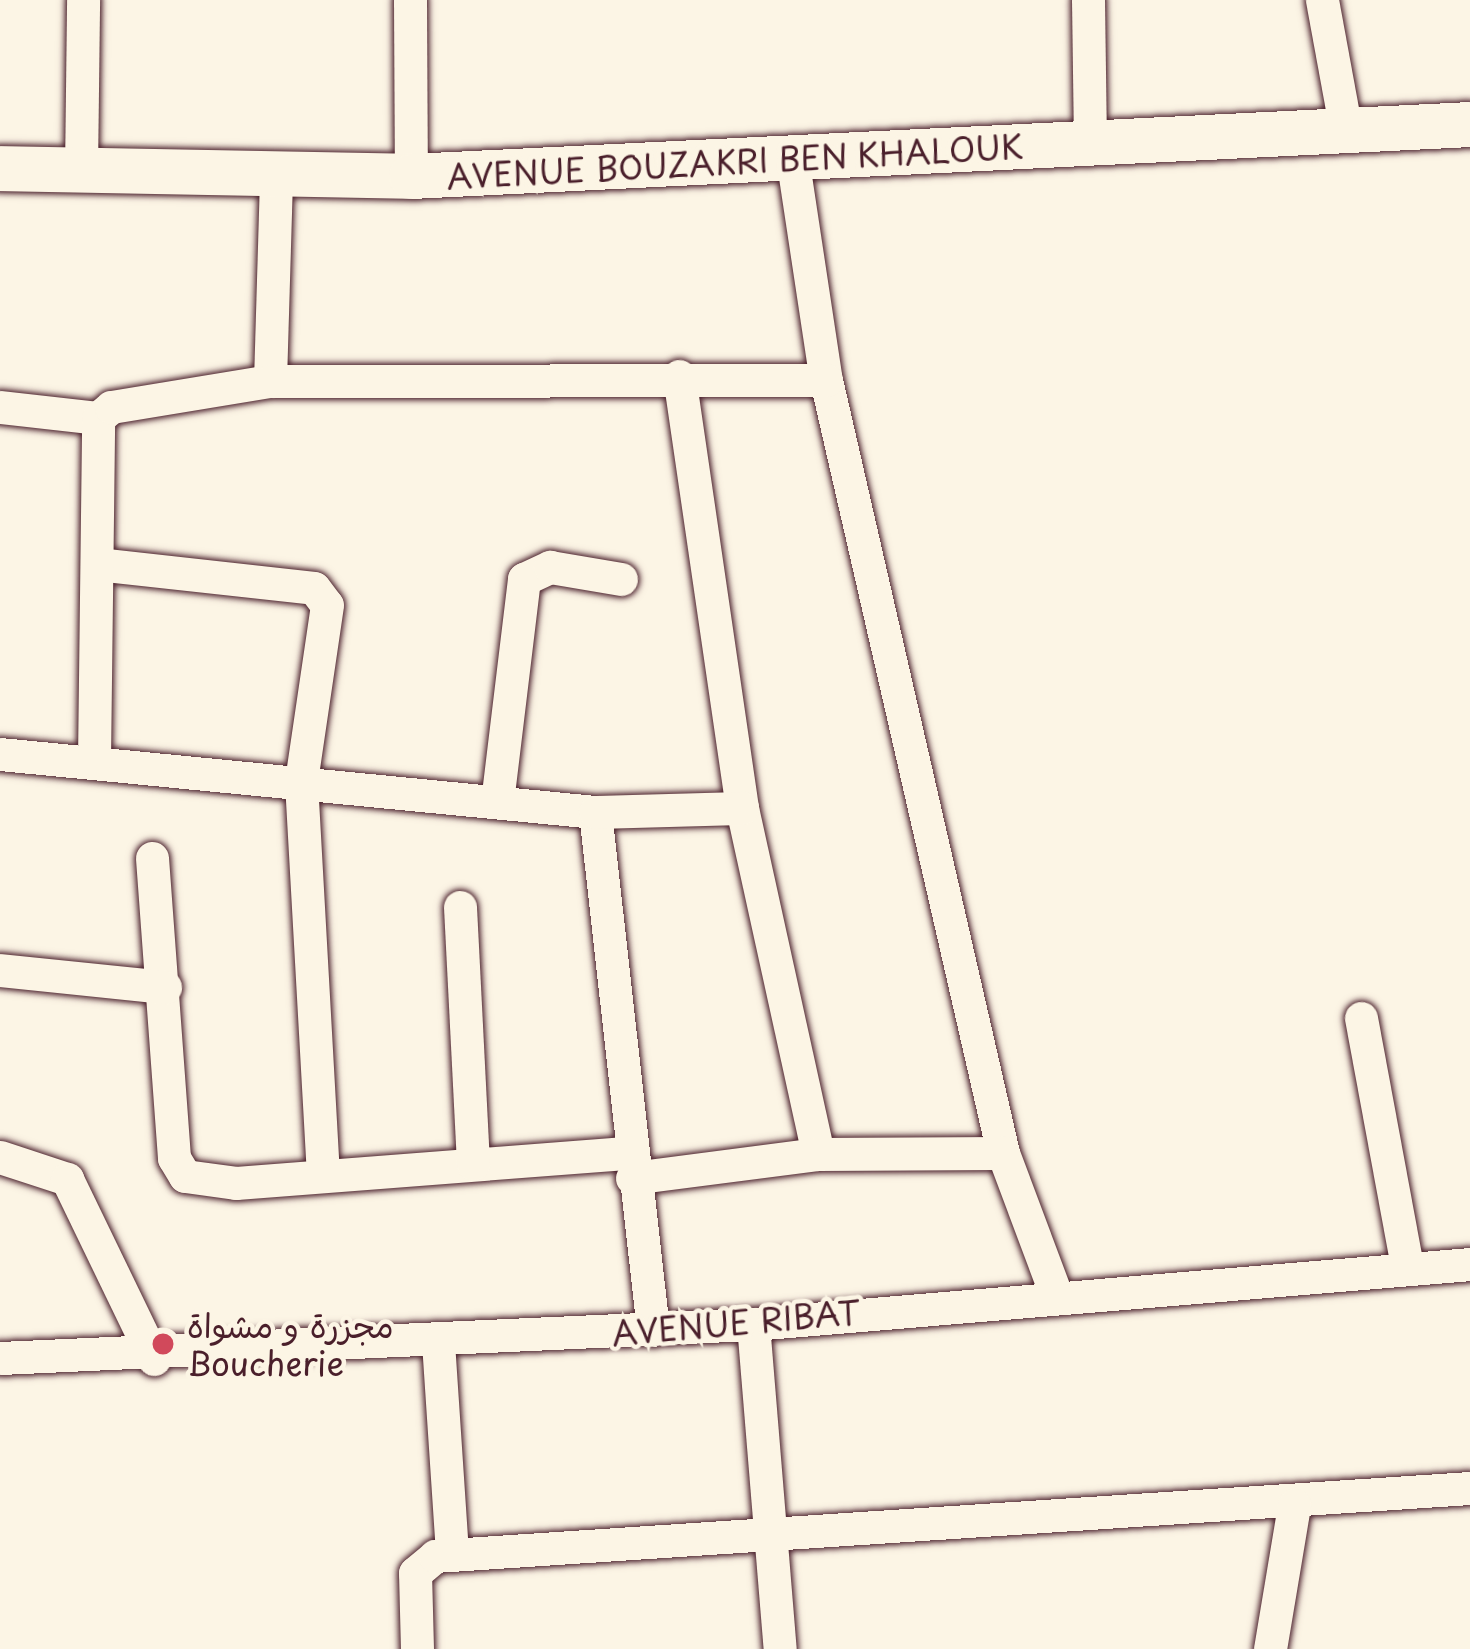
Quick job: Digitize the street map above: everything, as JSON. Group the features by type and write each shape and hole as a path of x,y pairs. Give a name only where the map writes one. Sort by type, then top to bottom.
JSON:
{"street":[{"path":"81,172 83,0"},
{"path":"410,0 411,176"},
{"path":"1088,0 1090,144"},
{"path":"1322,0 1346,131"},
{"name":"AVENUE BOUZAKRI BEN KHALOUK","path":"0,168 411,176 793,163 1470,124"},
{"path":"793,163 826,380 1003,1153 1055,1292"},
{"path":"271,381 276,173"},
{"path":"0,407 98,418 138,395 271,381 679,376 826,380"},
{"path":"679,376 742,808 818,1154"},
{"path":"94,761 98,418"},
{"path":"97,564 314,588 329,626 302,782 322,1174"},
{"path":"497,802 524,578 550,567 621,579"},
{"path":"0,754 595,812 742,808"},
{"path":"595,812 631,1166 653,1330"},
{"path":"152,858 184,1176 322,1174 473,1164 631,1166 818,1154 1003,1153"},
{"path":"460,907 473,1164"},
{"path":"0,970 165,987"},
{"path":"1361,1018 1407,1267"},
{"path":"0,1157 67,1179 154,1359"},
{"name":"AVENUE RIBAT","path":"0,1358 154,1359 753,1324 1055,1292 1470,1264"},
{"path":"753,1324 780,1649"},
{"path":"438,1342 452,1555"},
{"path":"417,1649 415,1573 452,1555 1294,1505 1470,1488"},
{"path":"1270,1649 1294,1505"}],"place":[{"name":"مجزرة و مشواة Boucherie","path":"163,1344"}]}
